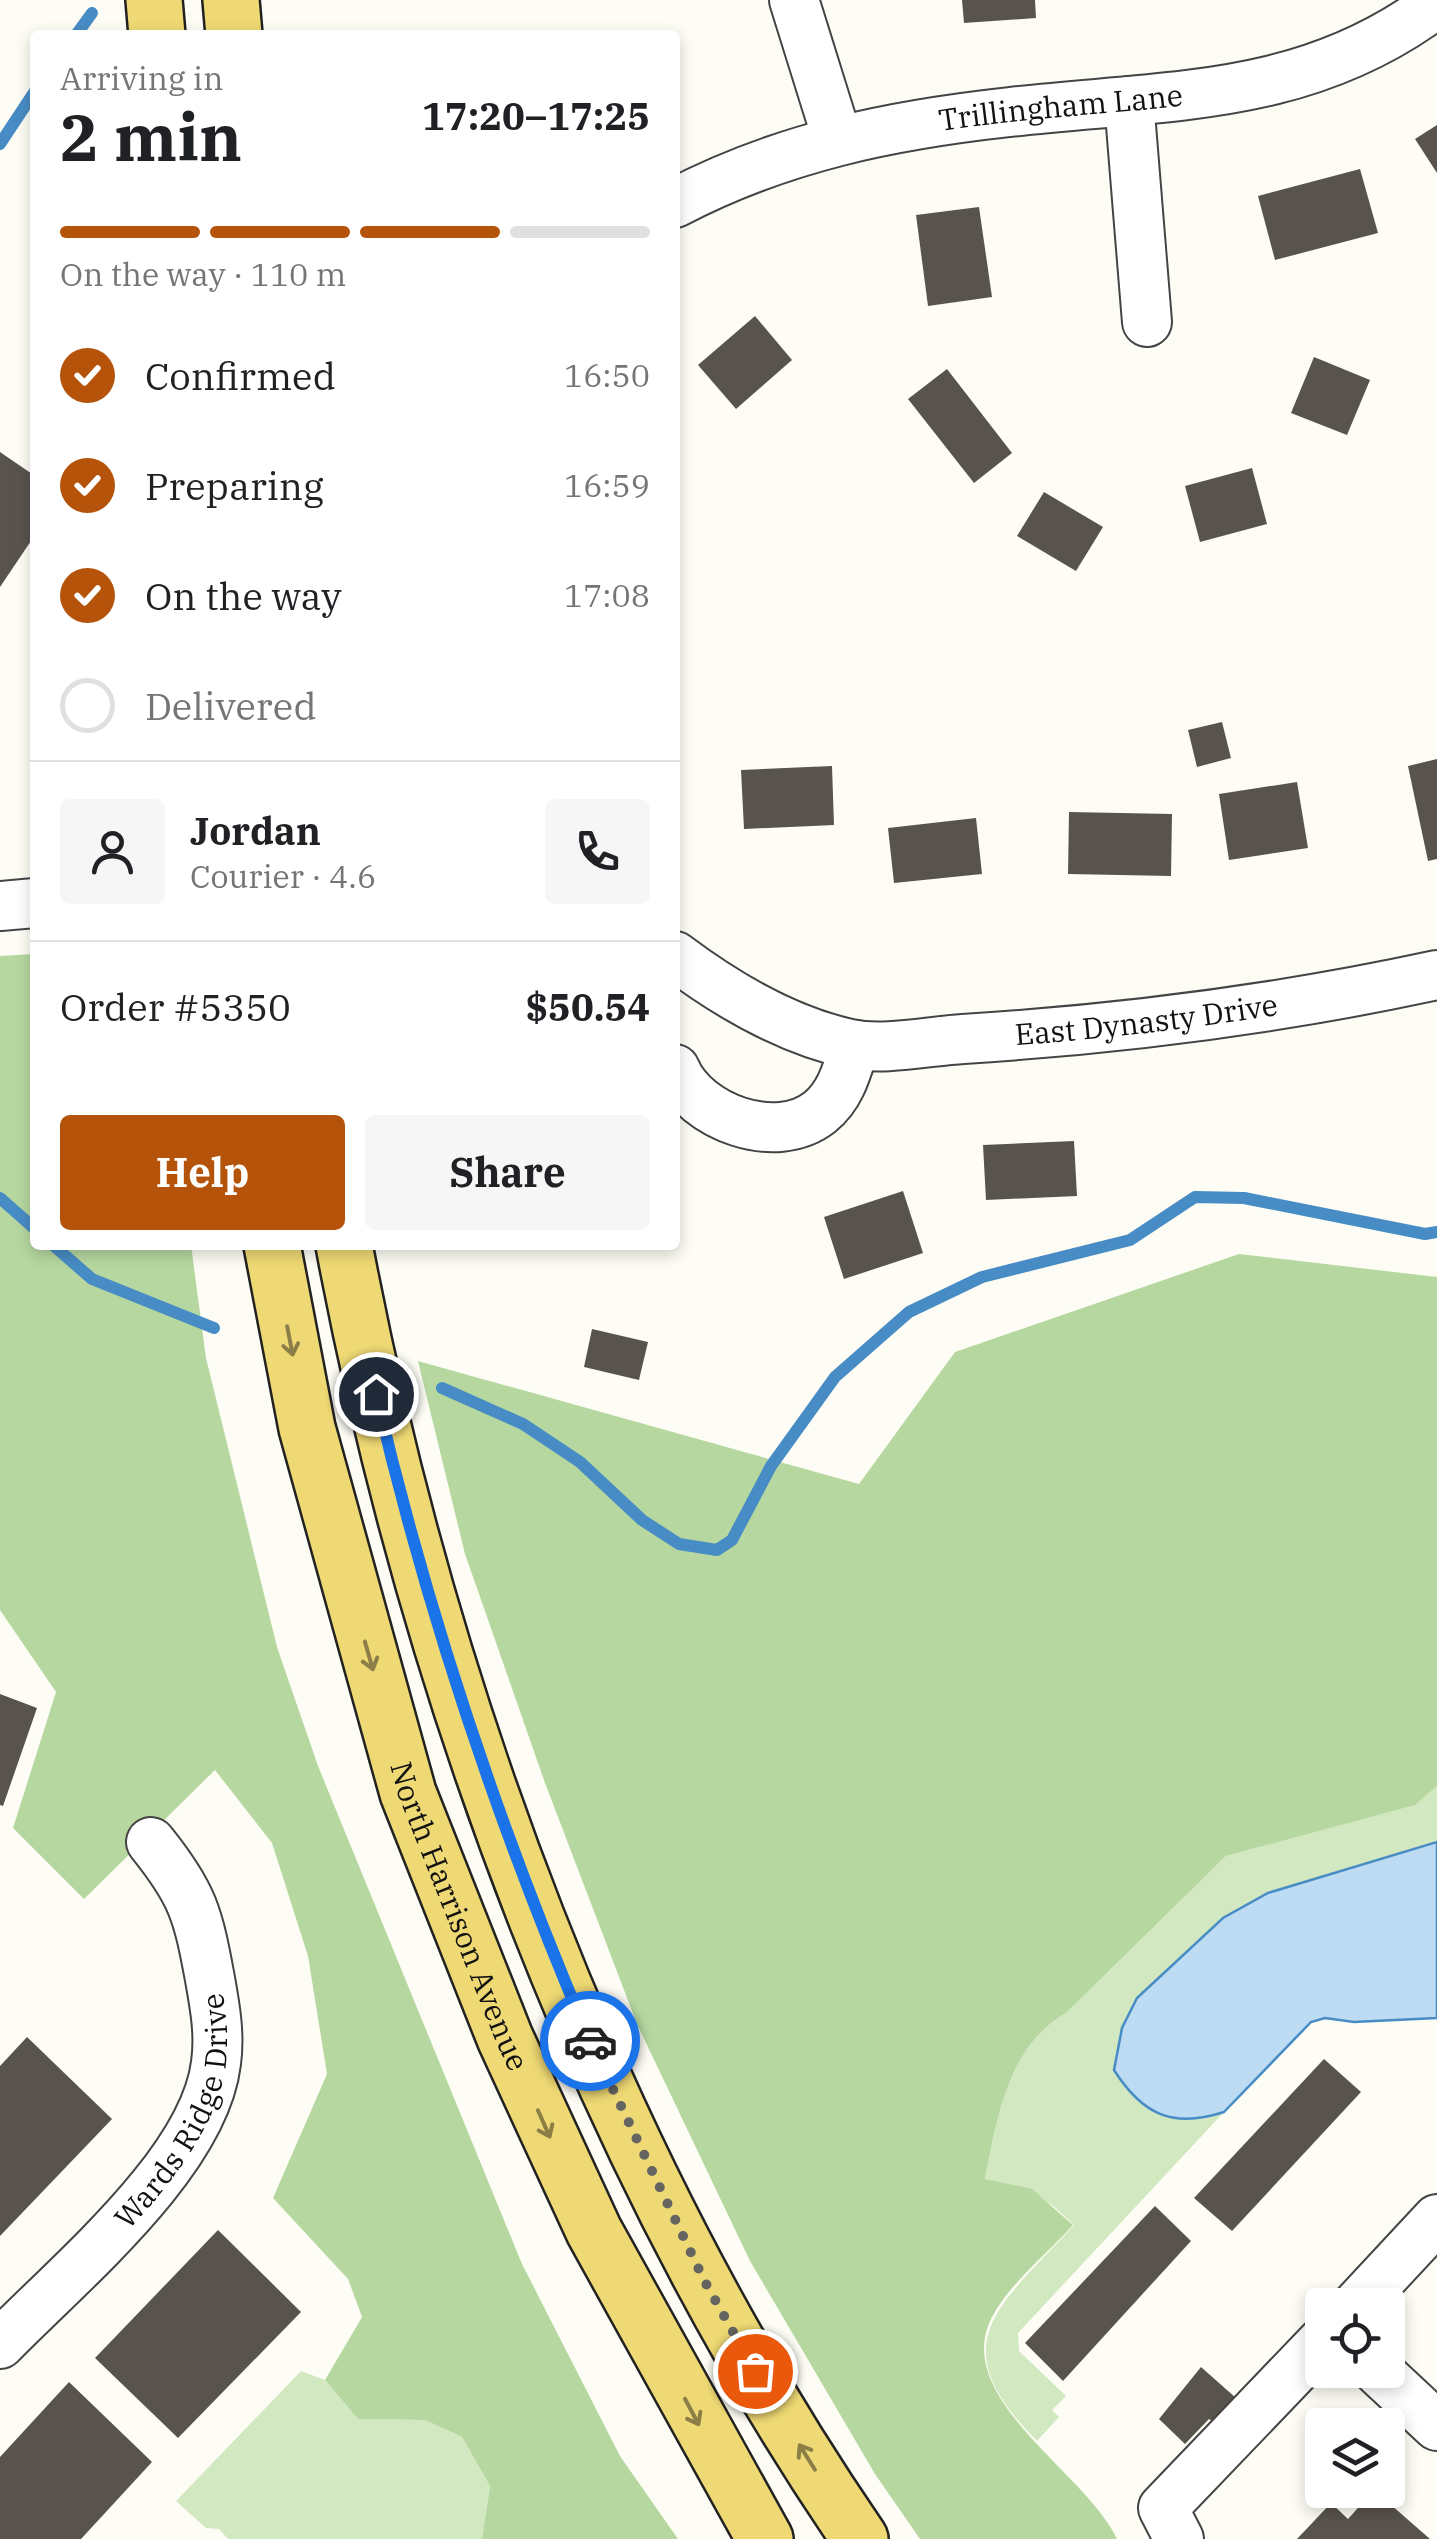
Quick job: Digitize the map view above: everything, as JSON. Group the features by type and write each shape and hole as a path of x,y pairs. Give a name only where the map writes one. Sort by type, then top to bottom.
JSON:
{"main road":[{"path":"154,0 157,30"},
{"path":"232,0 234,30"},
{"name":"North Harrison Avenue","path":"273,1250 307,1428 408,1792 505,2038 594,2231 765,2539"},
{"path":"345,1250 408,1530 490,1792 534,1910 605,2077 705,2282 772,2400 860,2539"}],"street":[{"path":"794,0 837,138"},
{"name":"Trillingham Lane","path":"680,200 713,183 837,138 955,119 1226,94 1302,76 1400,31 1437,3"},
{"path":"1129,101 1147,322"},
{"path":"0,906 30,903"},
{"name":"East Dynasty Drive","path":"680,970 801,1030 855,1045 1068,1033 1305,1004 1437,976"},
{"path":"680,1081 709,1108 736,1122 784,1126 819,1114 843,1084 855,1045"},
{"name":"Wards Ridge Drive","path":"0,2344 172,2164 206,2103 216,2065 218,2024 198,1922 186,1886 151,1842"},
{"path":"1373,2288 1437,2219"},
{"path":"1171,2524 1305,2362"},
{"path":"1396,2388 1437,2426"}],"green space":[{"path":"30,954 30,1250 192,1250 206,1358 277,1647 318,1766 522,2264 620,2456 678,2539 482,2539 490,2486 462,2437 425,2420 358,2419 325,2380 362,2317 348,2279 273,2198 327,2074 308,1956 272,1843 215,1770 84,1899 13,1828 56,1692 0,1610 0,956"},
{"path":"1239,1254 1437,1277 1437,1786 1415,1805 1226,1856 1031,2044 1008,2086 985,2179 1032,2189 1073,2225 1000,2304 984,2347 990,2377 1005,2405 1101,2514 1117,2539 920,2539 875,2474 750,2261 637,2024 545,1783 465,1554 418,1361 859,1484 955,1352"},
{"path":"1437,1786 1437,1842 1268,1893 1223,1918 1204,2119 1224,2112 1018,2333 1019,2351 1066,2396 1052,2410 1059,2417 1037,2441 1007,2407 991,2377 986,2351 991,2327 1003,2304 1074,2225 1051,2204 985,2179 1001,2108 1018,2064 1046,2027 1066,2013 1226,1856 1414,1805"},
{"path":"301,2371 325,2380 358,2419 425,2420 462,2437 490,2486 482,2539 228,2539 219,2529 206,2528 176,2501"}],"water":[{"path":"1437,1842 1437,2018 1354,2022 1325,2018 1311,2022 1224,2112 1205,2117 1174,2118 1160,2114 1125,2085 1114,2070 1122,2028 1137,1998 1223,1918 1268,1893"}],"building":[{"path":"962,0 1035,0 1036,18 964,23"},
{"path":"1437,125 1437,173 1415,139"},
{"path":"1360,169 1378,233 1275,260 1258,196"},
{"path":"979,207 992,297 928,306 916,215"},
{"path":"755,316 792,360 736,409 698,365"},
{"path":"1314,357 1370,380 1347,435 1291,413"},
{"path":"947,369 1012,453 974,483 908,399"},
{"path":"0,452 30,473 30,542 0,587"},
{"path":"1252,468 1267,524 1200,542 1185,486"},
{"path":"1044,492 1103,527 1076,571 1017,536"},
{"path":"1222,722 1231,758 1197,767 1188,730"},
{"path":"1437,759 1437,859 1428,861 1408,766"},
{"path":"832,766 834,825 744,829 741,770"},
{"path":"1297,782 1308,848 1229,860 1219,794"},
{"path":"1069,812 1172,814 1171,876 1068,874"},
{"path":"976,818 982,874 894,883 888,828"},
{"path":"1074,1141 1077,1196 986,1200 983,1145"},
{"path":"903,1191 923,1253 844,1279 824,1217"},
{"path":"592,1329 648,1342 639,1380 584,1367"},
{"path":"0,1694 37,1708 3,1806 0,1805"},
{"path":"27,2037 112,2119 0,2236 0,2066"},
{"path":"1324,2059 1361,2092 1232,2231 1194,2198"},
{"path":"1155,2206 1191,2241 1063,2381 1025,2343"},
{"path":"218,2230 301,2312 178,2438 95,2358"},
{"path":"1201,2367 1236,2398 1214,2423 1209,2419 1185,2444 1159,2419"},
{"path":"69,2382 152,2462 81,2539 0,2539 0,2457"},
{"path":"1326,2508 1336,2508 1348,2519 1358,2508 1395,2508 1430,2539 1297,2539"}],"waterway":[{"path":"80,30 92,13"},
{"path":"0,144 30,99"},
{"path":"442,1388 523,1424 580,1462 642,1520 679,1544 717,1550 732,1540 771,1466 835,1377 909,1312 982,1277 1130,1240 1195,1197 1244,1198 1425,1234 1437,1232"},
{"path":"0,1198 30,1225"},
{"path":"59,1250 92,1279 214,1328"}],"way so far":[{"path":"590,2041 705,2282 755,2371"}],"route":[{"path":"376,1394 408,1530 490,1792 534,1910 590,2041"}]}
